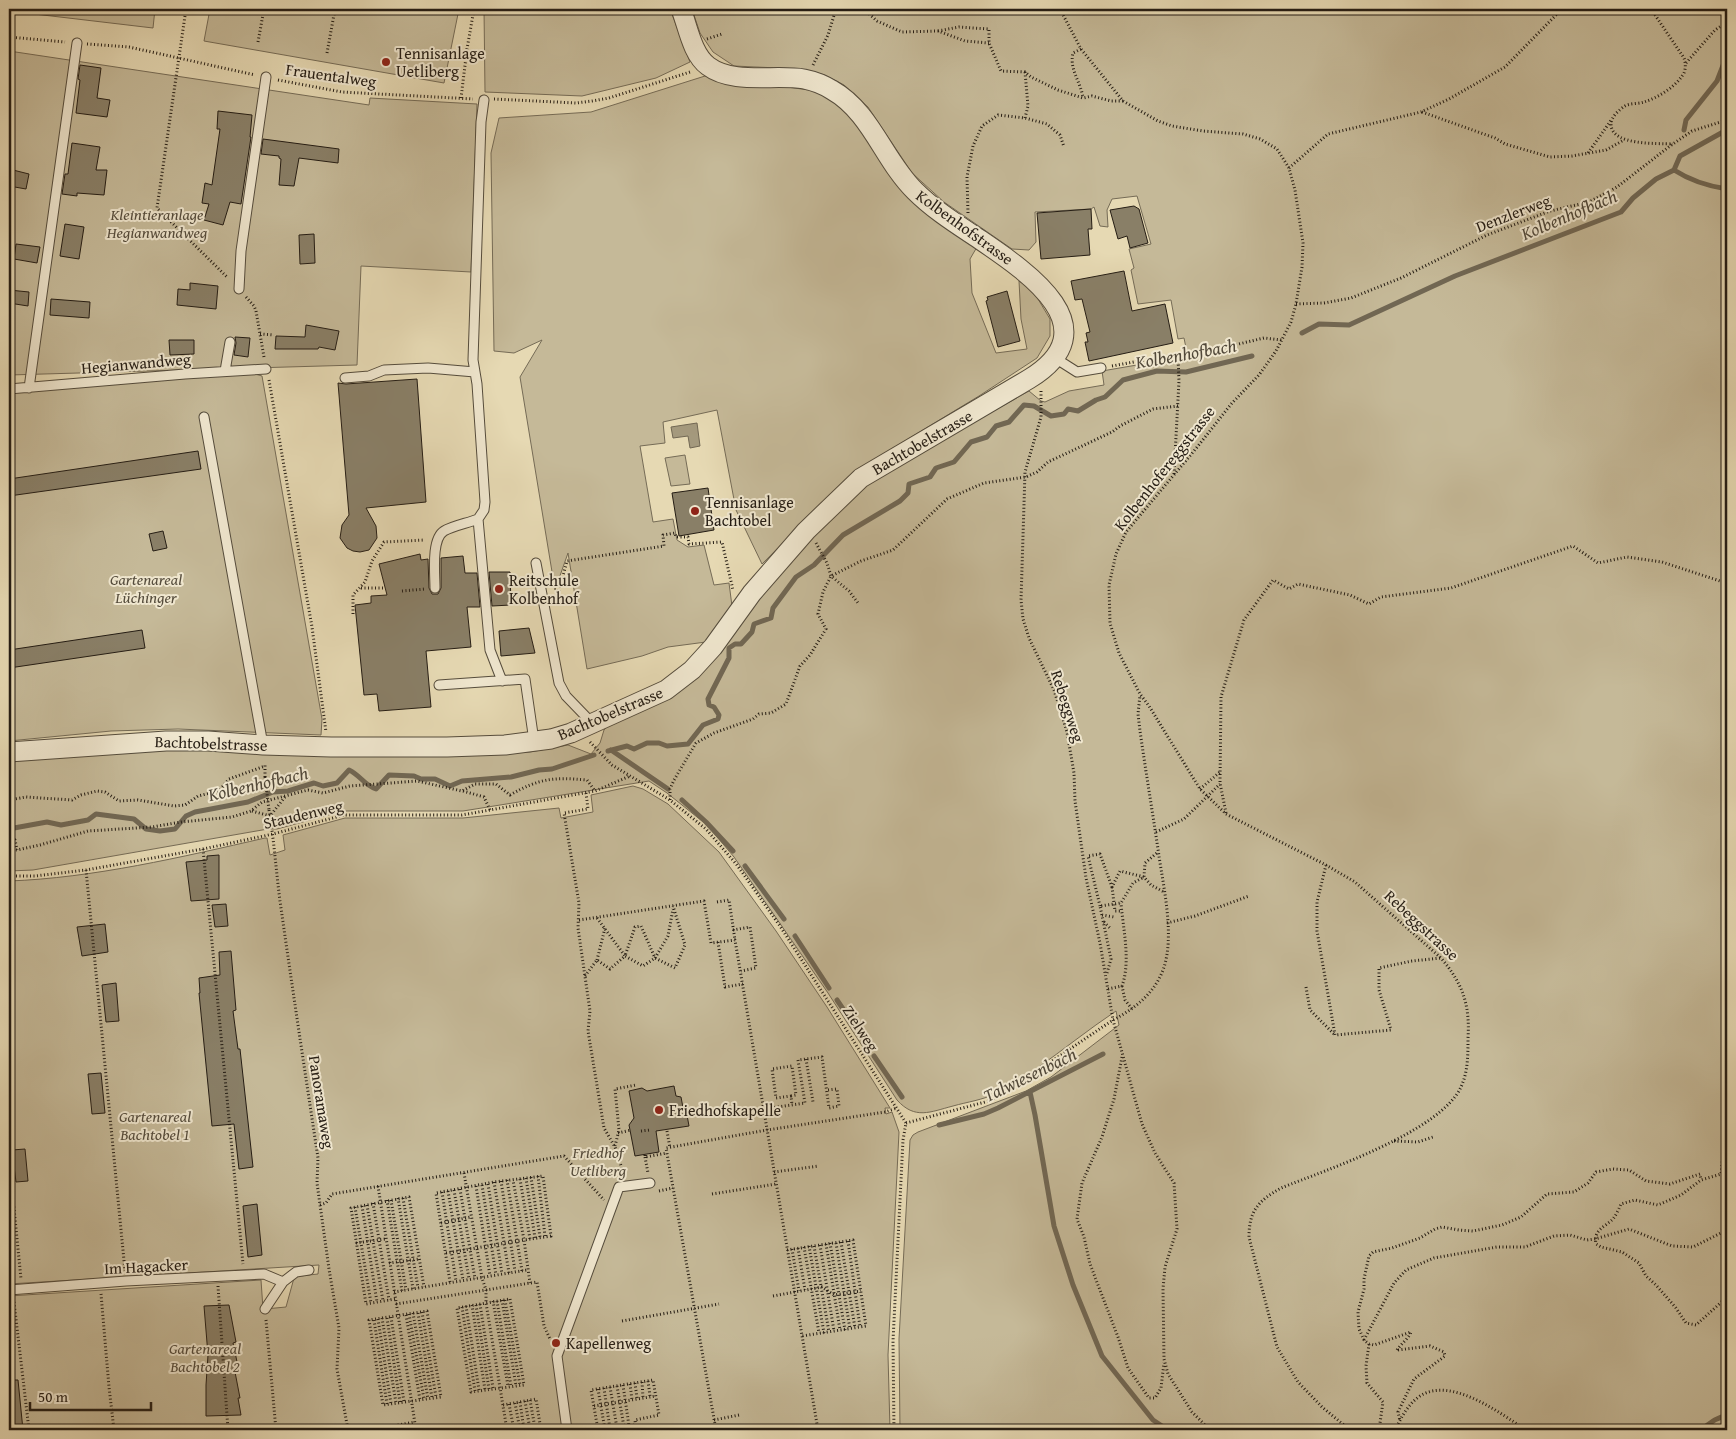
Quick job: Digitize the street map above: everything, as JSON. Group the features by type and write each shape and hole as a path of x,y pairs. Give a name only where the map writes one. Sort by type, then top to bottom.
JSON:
{"street":[{"path":"681,9 696,50 707,65"},
{"name":"Kolbenhofstrasse","path":"707,65 716,71 740,77 805,79 832,89 844,98 858,112 902,176 915,191 930,205 1022,269 1054,302 1060,313 1064,334 1062,344 1055,358"},
{"name":"Bachtobelstrasse","path":"9,752 166,741 208,741 263,745 447,747 505,745 561,737 666,690 692,670 714,647 752,593 815,521 861,478 1040,373 1055,358"}],"lane":[{"path":"29,388 77,42"},
{"path":"239,289 241,251 266,77"},
{"path":"435,588 434,567 436,544 439,536 444,530 478,519 484,510 485,502 474,350 481,122 484,100"},
{"path":"225,371 230,342"},
{"path":"1055,358 1077,372 1101,368"},
{"path":"345,378 369,376 384,370 428,368 475,372"},
{"name":"Hegianwandweg","path":"9,389 266,369"},
{"path":"204,417 263,745"},
{"path":"478,519 490,650 502,681"},
{"path":"536,564 558,677 562,689 588,726"},
{"path":"439,685 525,679 534,741"},
{"path":"567,1430 557,1356 619,1187 650,1184"},
{"path":"264,1309 283,1282 296,1272 309,1270"},
{"name":"Im Hagacker","path":"15,1290 126,1281 264,1274 283,1282"}],"path":[{"path":"258,42 264,9"},
{"path":"327,53 335,9"},
{"path":"461,98 474,9"},
{"path":"805,79 828,34 836,9"},
{"path":"864,9 878,21 902,32 959,27 989,29 989,43 1001,71 1025,72 1031,77 1058,90 1083,98 1092,96 1111,101 1123,100"},
{"name":"Kolbenhofereggstrasse","path":"1060,9 1081,49 1123,100 1158,121 1172,126 1243,134 1260,139 1277,149 1289,168 1295,190 1303,243 1302,266 1296,304 1291,322 1276,351 1259,375 1232,403 1126,532 1116,554 1109,585 1110,623 1119,653 1140,694"},
{"path":"1289,168 1328,134 1421,112 1449,99 1505,67 1558,13 1567,9"},
{"path":"1588,153 1612,118 1626,105 1644,102 1662,94 1684,76 1686,64 1684,58 1651,9"},
{"path":"1686,64 1715,30 1727,22"},
{"path":"938,30 965,41 989,43"},
{"path":"701,40 722,34"},
{"name":"Frauentalweg","path":"9,37 129,47 342,92 484,100 498,98 576,103 592,101 618,96 707,65"},
{"path":"1081,49 1073,53 1071,63 1082,89 1083,98"},
{"path":"1024,118 1028,106 1025,72"},
{"path":"1421,112 1495,138 1505,144 1550,157 1572,156 1606,150 1624,140"},
{"path":"967,231 967,177 972,146 982,126 998,115 1024,118 1047,124 1060,135 1064,147"},
{"path":"1612,118 1611,126 1613,132 1624,140 1673,144"},
{"name":"Denzlerweg","path":"1296,304 1324,303 1351,298 1401,278 1487,235 1550,211 1589,202 1618,187 1692,131 1720,123 1727,119"},
{"path":"260,334 274,335"},
{"path":"1101,368 1166,356 1178,357 1264,338 1282,340"},
{"path":"1174,474 1179,381 1178,357"},
{"name":"Rebeggweg","path":"1042,401 1041,417 1028,460 1026,477 1021,600 1029,638 1054,690 1067,732 1074,773 1075,801 1086,878 1106,975 1112,1020 1122,1057"},
{"path":"670,800 670,789 696,743 714,733 753,719 759,714 771,714 786,704 800,666 810,655 826,629 818,614 823,592 831,576 861,561 893,550 947,499 984,483 1026,477 1037,472 1048,462 1112,432 1153,409 1178,406"},
{"path":"546,617 556,600 567,561 664,546 663,535 675,533 676,537 688,537 689,544 722,542 739,612"},
{"path":"353,614 354,595 365,582 372,560 384,542 424,540 425,544 436,544"},
{"path":"818,545 831,576 849,591 858,603"},
{"path":"1226,814 1220,783 1220,697 1244,620 1274,580 1289,589 1298,584 1350,595 1369,604 1381,597 1450,588 1573,546 1598,563 1627,557 1662,562 1720,580 1727,578"},
{"path":"360,588 385,588"},
{"path":"402,591 435,588"},
{"path":"894,1430 894,1312 903,1146 906,1123 989,1101 1000,1096 1112,1020 1132,1009 1150,992 1163,970 1166,956 1167,922 1156,832 1140,731 1138,714 1140,694"},
{"name":"Rebeggstrasse","path":"1140,694 1200,790 1206,796 1226,814 1356,882 1441,958 1454,972 1467,1004 1468,1060 1463,1082 1454,1099 1443,1109 1394,1141 1281,1188 1259,1203 1249,1222 1249,1237 1277,1347 1298,1382 1322,1407 1350,1430"},
{"name":"Zielweg","path":"588,726 604,758 670,800 706,829 737,865 780,926 906,1123"},
{"path":"9,800 26,797 72,800 81,795 97,791 105,792 119,801 138,800 174,806 185,805 198,796 219,791 229,779 265,766"},
{"path":"1200,790 1220,772"},
{"name":"Staudenweg","path":"9,876 34,876 86,870 203,849 273,834 344,815 462,815 595,791 630,776"},
{"name":"Panoramaweg","path":"265,777 280,902 318,1158 317,1183 339,1328 337,1369 348,1430"},
{"path":"462,791 475,784 496,784 510,795 530,784 560,777 587,780 595,791"},
{"path":"9,849 17,850 40,845 88,831 152,827 232,817 251,811 262,802 308,790 323,793 350,786 396,781 416,781 484,797 490,810"},
{"path":"1156,832 1184,819 1220,783"},
{"path":"586,793 588,809 564,813 579,903 578,928 590,1011 588,1031 604,1128 615,1147 623,1174 650,1184 651,1192 673,1188"},
{"path":"251,811 270,816 286,796"},
{"path":"9,835 15,840 17,850"},
{"path":"203,849 244,1275"},
{"path":"1158,852 1145,863 1144,876 1150,885 1164,892"},
{"path":"1106,975 1111,959 1088,856 1100,854 1112,886 1115,911 1122,912"},
{"path":"1326,865 1317,902 1317,931 1335,1035"},
{"path":"86,870 126,1281"},
{"path":"1112,886 1120,872 1144,876"},
{"path":"1132,1009 1125,1000 1122,986 1125,968 1121,903 1133,884 1144,876"},
{"path":"1167,922 1195,916 1249,896"},
{"path":"1091,901 1099,899"},
{"path":"717,902 729,900 818,1430"},
{"path":"579,920 704,901 712,943 735,940"},
{"path":"1100,906 1121,903"},
{"path":"598,918 624,956 642,966 655,958 668,936 673,907"},
{"path":"596,960 610,969 624,956 635,927 641,926 655,958 675,968 685,945 673,907"},
{"path":"1094,914 1114,917"},
{"path":"1104,921 1111,929"},
{"path":"733,930 750,927 756,968 740,971"},
{"path":"585,976 596,960 605,928"},
{"path":"718,942 725,987 743,984"},
{"path":"1335,1035 1390,1030 1379,990 1379,968 1412,961 1441,958"},
{"path":"1108,989 1122,986"},
{"path":"1306,987 1310,1010 1335,1035"},
{"path":"764,1109 805,1103 798,1060 822,1057 829,1108 839,1106 837,1089 827,1090"},
{"path":"1122,1057 1142,1124 1155,1153 1174,1183 1177,1229 1165,1267 1163,1289 1164,1359 1161,1388 1155,1398 1149,1398 1145,1394 1128,1368 1090,1264 1084,1237 1077,1219 1082,1184 1114,1098 1122,1057"},
{"path":"806,1059 813,1102"},
{"path":"792,1066 796,1095 791,1096 776,1098 772,1069 792,1066"},
{"path":"615,1147 618,1133 615,1089 636,1085"},
{"path":"791,1096 792,1105"},
{"path":"716,1430 666,1148 898,1108"},
{"path":"618,1133 631,1130"},
{"path":"641,1131 650,1130"},
{"path":"667,1131 670,1148"},
{"path":"1394,1141 1418,1142 1433,1137"},
{"path":"1727,1145 1723,1154 1721,1174 1701,1180 1681,1195 1658,1205 1635,1200 1621,1204 1613,1219 1597,1233 1595,1239 1596,1244 1622,1252 1639,1263 1646,1276 1676,1308 1686,1323 1696,1325 1727,1297"},
{"path":"647,1167 645,1156 667,1153"},
{"path":"320,1205 326,1204 332,1194 564,1156 600,1198 612,1206"},
{"path":"9,1158 15,1290 29,1430"},
{"path":"774,1172 819,1166"},
{"path":"1400,1421 1398,1412 1414,1379 1445,1356 1444,1352 1430,1346 1397,1350 1411,1332 1374,1345 1364,1340 1359,1329 1358,1312 1369,1256 1373,1252 1392,1248 1420,1238 1434,1228 1473,1230 1502,1225 1521,1217 1547,1194 1574,1192 1588,1183 1596,1172 1613,1169 1629,1170 1646,1181 1670,1184 1700,1174 1701,1180"},
{"path":"464,1173 482,1278 486,1290 486,1302 507,1430"},
{"path":"446,1253 551,1236 543,1176 494,1182 436,1193 450,1282"},
{"path":"531,1177 540,1237"},
{"path":"526,1178 535,1238"},
{"path":"520,1179 530,1239"},
{"path":"507,1180 522,1271"},
{"path":"513,1180 530,1283"},
{"path":"501,1181 515,1272"},
{"path":"494,1182 509,1273"},
{"path":"488,1184 502,1274"},
{"path":"712,1194 776,1184"},
{"path":"482,1185 496,1275"},
{"path":"378,1186 416,1430"},
{"path":"476,1186 490,1276"},
{"path":"460,1189 474,1278"},
{"path":"454,1190 469,1279"},
{"path":"448,1191 463,1280"},
{"path":"442,1192 456,1281"},
{"path":"395,1299 371,1303 359,1243 355,1207 409,1197 424,1287"},
{"path":"398,1198 412,1289"},
{"path":"403,1198 418,1288"},
{"path":"389,1200 402,1261 404,1290"},
{"path":"389,1200 397,1262 404,1290"},
{"path":"373,1203 389,1300"},
{"path":"367,1205 383,1301"},
{"path":"362,1206 377,1302"},
{"path":"441,1223 472,1217"},
{"path":"1364,1340 1394,1283 1406,1270 1434,1258 1497,1247 1525,1246 1554,1236 1570,1235 1587,1240 1595,1239 1629,1229 1672,1246 1693,1248 1727,1230"},
{"path":"359,1243 385,1239"},
{"path":"787,1250 853,1240 866,1326 802,1336"},
{"path":"848,1241 860,1327"},
{"path":"841,1242 855,1328"},
{"path":"836,1243 850,1329"},
{"path":"828,1244 845,1330"},
{"path":"828,1244 840,1330"},
{"path":"820,1245 828,1291 832,1332"},
{"path":"809,1246 824,1333"},
{"path":"814,1246 832,1332"},
{"path":"804,1247 819,1334"},
{"path":"798,1248 805,1290"},
{"path":"792,1249 799,1291"},
{"path":"389,1263 420,1259"},
{"path":"321,1269 329,1269"},
{"path":"394,1292 528,1270"},
{"path":"217,1277 228,1430"},
{"path":"396,1304 537,1282 544,1326 557,1356"},
{"path":"101,1284 114,1430"},
{"path":"773,1296 822,1287 834,1296"},
{"path":"834,1296 861,1291"},
{"path":"464,1307 467,1339 471,1392 524,1385 519,1350 510,1298 457,1308 467,1339 477,1391"},
{"path":"499,1300 514,1386"},
{"path":"499,1300 514,1386"},
{"path":"622,1322 695,1310 719,1304"},
{"path":"476,1305 489,1389"},
{"path":"476,1305 489,1389"},
{"path":"264,1309 276,1430"},
{"path":"427,1311 441,1397 383,1405 385,1351 369,1320 409,1314 427,1311"},
{"path":"420,1312 422,1366 428,1399"},
{"path":"409,1314 428,1399"},
{"path":"409,1314 428,1399"},
{"path":"382,1318 385,1351 396,1403"},
{"path":"382,1318 385,1351 396,1403"},
{"path":"467,1339 491,1334"},
{"path":"1370,1344 1366,1366 1367,1383 1384,1402 1379,1430"},
{"path":"385,1351 404,1348"},
{"path":"494,1354 519,1350"},
{"path":"1164,1359 1168,1374 1192,1412 1210,1430"},
{"path":"407,1368 436,1364"},
{"path":"598,1430 591,1390 653,1380 659,1415 634,1420 636,1430"},
{"path":"648,1381 650,1396"},
{"path":"642,1382 643,1397"},
{"path":"635,1383 637,1398"},
{"path":"630,1384 632,1400"},
{"path":"623,1385 629,1426"},
{"path":"617,1386 624,1427"},
{"path":"610,1387 617,1428"},
{"path":"604,1388 610,1429"},
{"path":"598,1389 604,1430 635,1425"},
{"path":"1395,1430 1413,1402 1430,1392 1448,1390 1479,1402 1526,1430"},
{"path":"594,1406 656,1396"},
{"path":"503,1405 536,1399 541,1430"},
{"path":"520,1402 524,1430 535,1428 530,1400"},
{"path":"525,1401 530,1429"},
{"path":"515,1403 520,1430"},
{"path":"509,1404 514,1430"},
{"path":"714,1420 739,1415"},
{"path":"387,1430 386,1427 396,1427 415,1422"},
{"path":"408,1423 409,1430"},
{"path":"396,1427 399,1430"},
{"path":"396,1427 404,1430"}],"green space":[{"path":"9,9 155,9 153,28 9,11"},
{"name":"Tennisanlage Uetliberg","path":"210,9 459,9 444,83 204,41"},
{"path":"484,9 670,9 690,62 656,78 582,96 485,92"},
{"path":"692,9 1727,9 1727,1430 900,1430 899,1339 910,1140 918,1132 1026,1091 1051,1077 1119,1025 1116,1011 1036,1069 1002,1091 981,1099 930,1112 923,1113 910,1110 897,1100 828,993 734,857 707,825 649,781 463,811 343,811 277,829 33,870 9,871 9,760 161,749 454,754 530,752 568,745 591,754 600,743 604,730 609,724 668,698 786,565 865,483 1029,391 1045,402 1069,391 1104,385 1102,371 1188,358 1184,338 1178,339 1171,300 1138,304 1131,270 1134,268 1129,249 1151,244 1137,196 1112,199 1107,210 1108,227 1100,226 1094,207 1091,209 1035,212 1036,242 1029,250 1012,249 944,202 912,173 868,107 844,85 825,75 800,69 734,66 713,52 700,33"},
{"name":"Kleintieranlage Hegianwandweg","path":"9,51 369,105 370,98 477,104 471,272 361,266 357,365 9,375"},
{"path":"705,76 824,92 856,122 977,247 970,259 972,293 996,353 1027,349 1021,319 1019,281 1032,289 1050,319 1050,336 1037,358 979,396 852,473 762,564 736,510 717,410 663,422 665,443 640,446 653,522 673,519 677,540 688,547 704,545 714,585 729,583 732,606 706,642 668,647 642,656 587,669 568,553 555,590 520,377 542,340 514,353 494,351 491,153 499,118 591,112"},
{"name":"Gartenareal Lüchinger","path":"255,374 262,376 322,719 321,735 178,729 111,731 9,741 9,393 148,379"},
{"path":"685,455 690,484 671,486 665,458"},
{"name":"Friedhof Uetliberg","path":"633,786 643,789 668,804 719,852 776,931 827,1007 890,1108 885,1108 886,1114 892,1112 899,1132 888,1355 890,1430 9,1430 9,1296 261,1280 263,1309 286,1307 294,1278 318,1274 319,1265 9,1284 9,881 73,876 105,871 265,838 267,838 270,855 285,850 283,835 345,818 463,818 559,808 561,818 593,812 591,795"}],"shaded area":[{"path":"697,423 700,446 690,448 688,436 673,438 671,427"}],"building":[{"path":"80,65 101,68 97,98 110,100 107,117 76,113"},
{"path":"218,111 252,115 251,137 241,204 230,202 223,225 204,220 209,204 202,203 205,183 212,185 220,129 217,129"},
{"path":"263,139 339,149 338,163 299,158 294,186 279,185 281,159 279,156 261,154"},
{"path":"72,143 100,147 96,170 107,170 104,195 77,193 77,196 62,194 65,174 68,174"},
{"path":"9,169 29,174 26,189 9,186"},
{"path":"1134,206 1139,209 1148,243 1130,248 1127,236 1118,239 1110,210"},
{"path":"1091,209 1092,229 1088,229 1090,255 1041,259 1037,213"},
{"path":"65,224 84,227 79,259 60,256"},
{"path":"314,234 315,263 300,264 299,235"},
{"path":"16,244 40,247 37,263 14,259"},
{"path":"1124,271 1132,311 1165,304 1173,343 1089,361 1085,342 1088,342 1086,333 1090,332 1082,299 1075,300 1071,281"},
{"path":"190,283 218,286 216,309 177,305 178,289 190,290"},
{"path":"9,290 29,292 28,306 9,303"},
{"path":"1007,291 1020,341 998,347 986,301 988,300 987,297"},
{"path":"51,299 90,302 89,318 50,315"},
{"path":"306,325 339,331 335,350 319,347 318,349 275,349 276,336 305,337"},
{"path":"235,337 250,338 248,357 234,355"},
{"path":"169,340 194,340 194,354 170,355"},
{"path":"417,379 426,502 366,508 376,526 377,538 369,550 353,551 347,548 340,538 342,525 349,515 338,383"},
{"path":"198,451 201,469 9,496 9,479"},
{"name":"Tennisanlage Bachtobel","path":"708,488 714,530 679,536 672,493"},
{"path":"163,531 167,548 153,551 149,534"},
{"path":"420,554 421,560 428,559 429,588 432,594 438,594 441,588 441,558 463,556 465,573 477,573 480,607 467,607 471,647 426,651 431,707 379,711 377,694 364,695 355,605 371,603 371,596 387,595 379,564"},
{"name":"Reitschule Kolbenhof","path":"489,572 510,572 511,605 492,606"},
{"path":"529,628 535,653 501,656 499,631"},
{"path":"142,630 145,648 9,668 9,650"},
{"path":"219,855 219,899 191,901 186,862 207,860 207,856"},
{"path":"226,904 228,926 215,927 212,905"},
{"path":"105,924 108,952 82,956 77,927"},
{"path":"231,951 236,1010 233,1011 238,1049 240,1049 253,1167 239,1169 234,1124 212,1126 199,993 199,978 220,975 219,952"},
{"path":"116,983 119,1021 106,1022 102,985"},
{"path":"101,1073 105,1113 92,1114 88,1074"},
{"name":"Friedhofskapelle","path":"674,1086 676,1096 681,1097 689,1126 656,1131 659,1152 635,1156 629,1125 634,1118 629,1091 642,1088 647,1091"},
{"path":"25,1149 28,1181 16,1182 12,1150"},
{"path":"257,1204 262,1255 248,1257 243,1206"},
{"path":"229,1305 236,1342 233,1343 239,1371 235,1372 241,1415 206,1416 208,1355 204,1306"},
{"path":"9,1380 18,1380 23,1430 10,1430"}],"waterway":[{"path":"1684,130 1686,120 1717,81 1724,63 1727,61"},
{"path":"1674,170 1680,156 1723,132"},
{"name":"Kolbenhofbach","path":"1674,170 1699,183 1727,189"},
{"name":"Kolbenhofbach","path":"1302,333 1319,324 1349,325 1455,276 1621,212 1633,198 1656,179 1674,170"},
{"name":"Kolbenhofbach","path":"608,751 627,746 634,749 647,743 659,743 667,746 688,744 703,725 718,719 719,715 714,707 709,705 708,699 729,658 729,648 735,644 741,644 752,632 754,624 771,618 773,608 796,577 814,565 843,535 900,501 908,493 909,484 930,477 936,468 954,462 971,442 987,437 996,426 1009,422 1024,405 1034,406 1051,416 1064,414 1068,409 1078,411 1105,397 1123,380 1157,371 1186,372 1252,356"},
{"name":"Talwiesenbach","path":"611,750 668,789"},
{"name":"Kolbenhofbach","path":"9,826 14,828 47,822 61,825 88,820 96,814 134,819 146,829 160,831 175,829 186,816 195,812 248,802 273,792 288,791 314,783 323,786 337,783 349,770 376,789 389,775 435,779 450,786 462,781 511,777 539,770 552,769 594,755"},
{"name":"Talwiesenbach","path":"682,800 733,851"},
{"name":"Talwiesenbach","path":"745,866 784,919"},
{"name":"Talwiesenbach","path":"795,936 829,988"},
{"name":"Talwiesenbach","path":"837,1000 864,1040"},
{"name":"Talwiesenbach","path":"939,1125 984,1114 998,1108 1103,1054"},
{"name":"Talwiesenbach","path":"874,1056 902,1097"},
{"path":"1030,1092 1054,1226 1073,1285 1102,1356 1153,1420 1168,1430"},
{"path":"1701,1430 1716,1419 1727,1416"}],"place":[{"name":"Tennisanlage Uetliberg","path":"386,62"},
{"name":"Tennisanlage Bachtobel","path":"695,511"},
{"name":"Reitschule Kolbenhof","path":"499,589"},
{"name":"Friedhofskapelle","path":"659,1110"},
{"name":"Kapellenweg","path":"556,1343"}],"park label":[{"name":"Gartenareal Bachtobel 1","path":"155,1125"},
{"name":"Gartenareal Bachtobel 2","path":"205,1357"}]}
